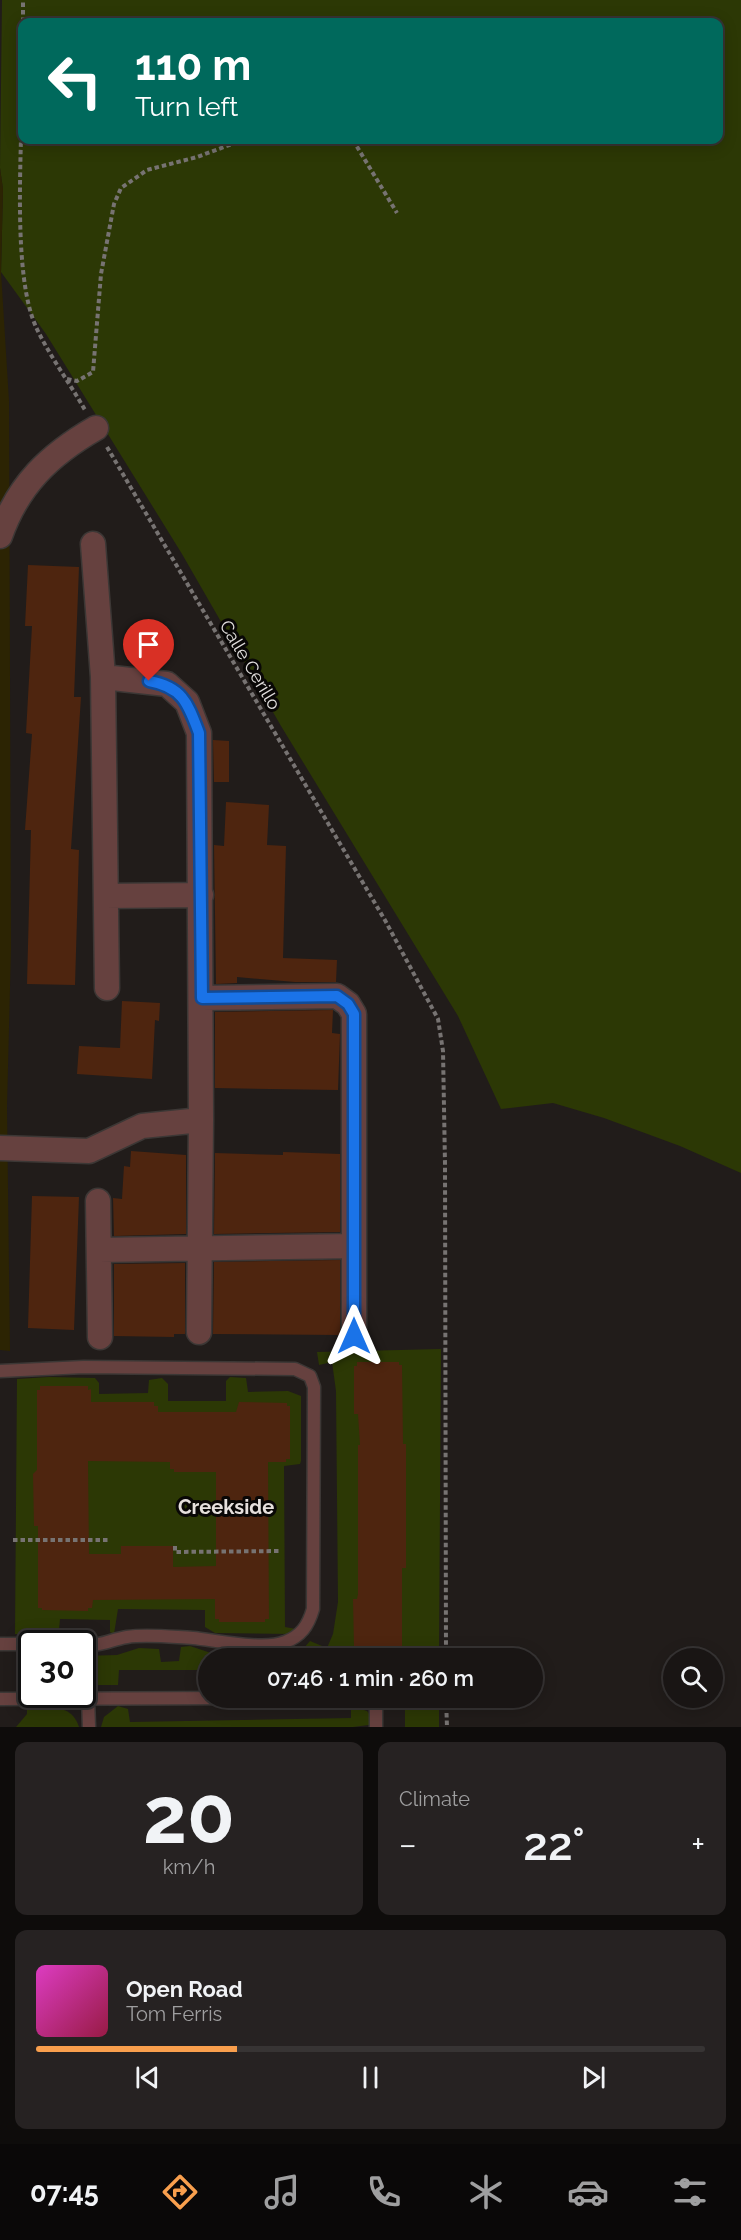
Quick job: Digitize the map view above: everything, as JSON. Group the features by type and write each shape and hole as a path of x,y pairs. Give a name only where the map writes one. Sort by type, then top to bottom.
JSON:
{"street":[{"path":"0,536 9,510 36,471 96,428"},
{"path":"93,544 103,677 107,988"},
{"path":"103,677 167,684 187,702 199,733 202,998 199,1332"},
{"path":"106,896 201,895"},
{"path":"202,998 337,996 348,1004 354,1014 354,1336"},
{"path":"0,1148 88,1151 142,1126 201,1120"},
{"path":"98,1201 100,1338"},
{"path":"100,1250 354,1246"}],"lane":[{"path":"0,1371 84,1367 295,1369 310,1376 314,1387 314,1609 309,1623 300,1634 282,1644 226,1644 208,1639 129,1637 103,1646 96,1646"},
{"path":"0,1644 18,1644"},
{"path":"96,1698 198,1698"},
{"path":"0,1699 18,1699"},
{"path":"88,1708 89,1727"},
{"path":"376,1708 376,1727"}],"path":[{"path":"23,0 23,18"},
{"name":"Calle Cerillo","path":"23,144 24,262 36,327 386,922 438,1019 443,1051 445,1164 446,1648"},
{"path":"67,379 77,381 93,372 101,274 114,204 121,188 147,170 197,157 232,144"},
{"path":"355,144 398,213"},
{"path":"13,1540 110,1540"},
{"path":"175,1546 175,1552 281,1551"},
{"path":"446,1708 447,1727"}],"green space":[{"path":"2,0 741,0 741,1173 680,1146 604,1118 553,1103 501,1109 458,1016 281,726 182,554 46,334 1,272 3,189 0,168"},
{"path":"441,1349 439,1648 327,1648 333,1634 338,1602 336,1391 332,1362 319,1365 317,1352"},
{"path":"230,1377 246,1378 248,1392 288,1391 301,1396 301,1461 300,1464 284,1466 285,1627 296,1629 292,1634 215,1633 205,1627 205,1610 118,1609 114,1634 110,1632 110,1620 60,1619 59,1630 18,1630 18,1634 15,1634 17,1379 95,1378 99,1383 99,1394 148,1393 149,1380 162,1378 168,1384 168,1401 226,1401 226,1381"},
{"path":"310,1641 327,1648 304,1648"},
{"path":"190,1646 198,1649 198,1670 119,1670 118,1685 96,1685 96,1656 117,1655 139,1648 159,1649 161,1662 179,1661 181,1647"},
{"path":"118,1706 128,1709 130,1722 351,1718 351,1708 367,1711 370,1715 369,1725 353,1727 101,1727 104,1717"},
{"path":"27,1708 58,1708 71,1714 79,1727 16,1727 27,1714"},
{"path":"405,1708 439,1708 439,1727 405,1727"}],"sand":[{"path":"0,168 3,189 1,272 9,401 11,948 7,1107 10,1351 0,1350"}],"building":[{"path":"28,565 79,567 74,697 81,697 71,849 79,850 75,985 27,984 31,830 25,830 32,734 26,733 32,626 25,626"},
{"path":"213,740 229,741 229,782 214,782"},
{"path":"226,802 269,805 267,845 286,846 283,958 337,960 336,982 295,982 237,977 237,983 216,984 214,845 224,846"},
{"path":"122,1001 160,1003 159,1021 155,1020 152,1079 77,1074 79,1046 120,1048"},
{"path":"333,1010 332,1033 340,1034 338,1090 215,1088 215,1012"},
{"path":"131,1151 186,1155 186,1234 114,1236 113,1198 122,1199 124,1166 130,1167"},
{"path":"283,1152 340,1154 340,1232 214,1234 215,1153 283,1155"},
{"path":"32,1196 79,1197 74,1330 28,1328"},
{"path":"340,1260 340,1335 213,1334 214,1262"},
{"path":"185,1263 185,1334 174,1334 174,1337 114,1336 114,1264"},
{"path":"357,1362 399,1362 399,1365 402,1365 403,1444 406,1444 406,1568 402,1568 402,1646 398,1648 354,1647 353,1599 357,1599 358,1594 358,1445 360,1445 358,1414 354,1414 354,1366 357,1366"},
{"path":"40,1386 88,1386 88,1390 91,1389 91,1402 154,1402 154,1406 158,1406 158,1412 236,1412 239,1402 287,1403 287,1406 290,1406 290,1459 286,1459 286,1462 268,1462 269,1619 265,1619 265,1622 219,1622 219,1619 215,1619 215,1599 93,1600 92,1608 88,1608 88,1611 38,1608 38,1526 34,1526 33,1474 37,1470 37,1390 40,1390","holes":["88,1461 170,1462 170,1469 174,1469 174,1472 216,1472 216,1566 173,1567 173,1546 121,1546 121,1554 89,1554"]}],"district":[{"name":"Creekside","path":"226,1507"}],"route":[{"path":"149,681 167,684 187,702 199,733 202,998 337,996 348,1004 354,1014 354,1336"}]}
